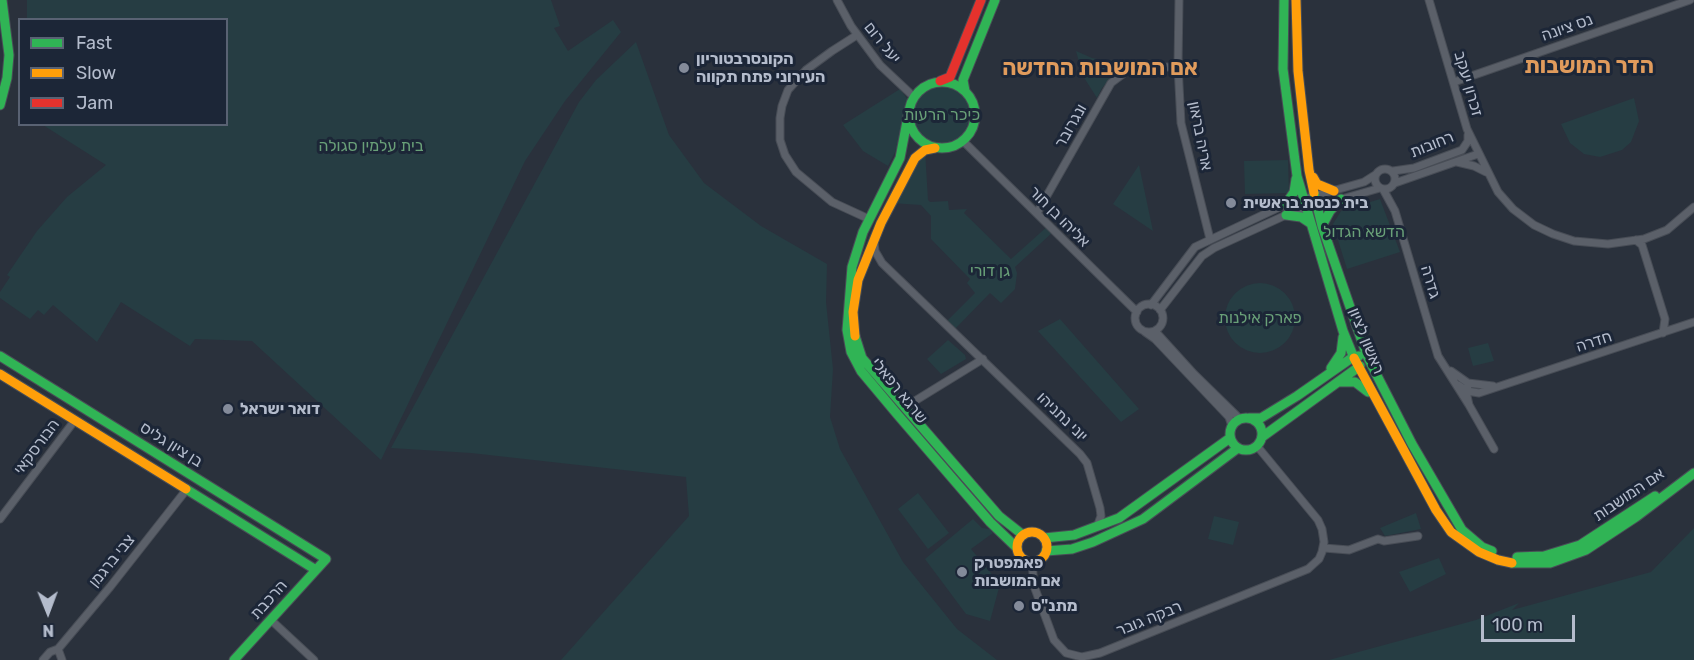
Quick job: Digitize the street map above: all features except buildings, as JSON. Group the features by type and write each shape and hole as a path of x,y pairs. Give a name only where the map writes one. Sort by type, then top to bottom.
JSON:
{"street":[{"path":"0,105 7,78 9,55 2,0"},
{"name":"יעל רום","path":"837,0 857,35 880,65 914,97"},
{"path":"857,35 806,70 788,90 780,118 780,140 785,155 796,172 832,202 869,219 900,158 914,97 923,87 950,77 981,0"},
{"path":"965,91 963,80 995,0"},
{"name":"אריה בראון","path":"1179,0 1178,66 1181,123 1210,238"},
{"name":"ראשון לציון","path":"1284,0 1283,69 1297,176 1343,331 1358,368 1436,510 1451,532 1479,552 1498,560 1518,564 1550,563 1583,548"},
{"name":"ראשון לציון","path":"1296,0 1298,71 1314,196 1322,226 1367,356 1412,444 1462,530 1482,547 1501,555 1521,558 1583,548"},
{"name":"זכרון יעקב","path":"1429,0 1467,129 1498,192 1513,209 1534,225 1574,242 1608,244 1640,241 1667,230 1694,207"},
{"name":"נס ציונה","path":"1454,82 1690,0"},
{"name":"ונגרובר","path":"1037,213 1111,82 1127,71 1178,66"},
{"path":"908,116 914,134 921,142 935,148 945,148 963,141 971,132 975,122 972,100 965,91 953,83 939,81"},
{"name":"רחובות","path":"1393,171 1414,168 1462,150 1468,141 1467,129"},
{"name":"אליהו בן חור","path":"963,141 1137,312"},
{"name":"שרגא רפאלי","path":"935,148 925,150 915,158 880,223 858,280 853,312 855,337 862,358 999,516 1023,535"},
{"name":"רחובות","path":"1394,184 1478,154"},
{"path":"1454,162 1474,166 1488,174"},
{"path":"1145,332 1155,330 1161,324 1160,310 1202,256 1214,248 1286,215 1317,207 1338,195 1364,182 1382,169 1393,171 1394,184 1338,195 1314,196 1286,204 1210,238 1195,247 1151,305"},
{"path":"1309,170 1317,184 1338,195"},
{"path":"1375,175 1375,182 1381,188"},
{"path":"1286,204 1294,192 1297,176"},
{"name":"גדרה","path":"1394,184 1395,211 1440,361 1458,385 1494,449"},
{"name":"גדרה","path":"1381,188 1395,211"},
{"path":"1322,226 1338,195"},
{"path":"1286,215 1301,217 1310,223"},
{"name":"שרגא רפאלי","path":"869,219 852,267 847,330 851,352 861,371 897,414 990,522 1017,548"},
{"path":"875,238 875,251 882,263"},
{"path":"1640,241 1665,319 1663,333"},
{"path":"864,264 874,260 882,263"},
{"name":"יוני נתניהו","path":"882,263 1080,453 1087,463 1100,508 1100,522 1095,529"},
{"path":"1044,538 1046,550 1041,558 1032,562 1020,556 1017,543 1023,535 1036,533 1044,538 1074,536 1119,518 1230,438 1232,426 1228,417 1155,339 1136,324 1137,312 1143,306 1151,305 1160,310"},
{"path":"1665,319 1679,327"},
{"name":"חדרה","path":"1468,387 1479,393 1694,322"},
{"path":"1155,330 1194,374 1245,419 1258,423 1262,432 1260,442 1318,520 1324,538 1324,548 1349,550 1378,539 1384,541 1418,536"},
{"path":"1321,379 1341,353 1343,331"},
{"name":"בן ציון גליס","path":"0,356 326,559"},
{"path":"1232,426 1245,419 1261,418 1353,357 1367,356"},
{"path":"1230,438 1238,448 1248,450 1308,402 1358,368 1367,356"},
{"path":"904,407 983,359"},
{"path":"1440,361 1468,387"},
{"name":"בן ציון גליס","path":"0,374 315,570"},
{"path":"1338,382 1355,382 1375,398"},
{"name":"חדרה","path":"1458,385 1501,386"},
{"name":"גדרה","path":"1468,387 1469,405"},
{"path":"1469,405 1470,400 1479,393"},
{"name":"הבורסקאי","path":"0,519 75,420"},
{"path":"1046,550 1072,549 1143,519 1238,448"},
{"name":"אם המושבות","path":"1583,548 1694,471"},
{"name":"צבי ברגמן","path":"44,660 50,652 58,649 110,587 187,489"},
{"path":"1100,508 1106,514 1119,518"},
{"name":"רבקה גובר","path":"1032,562 1034,586 1054,640 1066,653 1082,657 1100,653 1299,573 1314,565 1324,548"},
{"name":"הרכבת","path":"234,660 326,559"},
{"path":"271,620 314,660"},
{"path":"58,649 63,660"}],"green space":[{"name":"בית עלמין סגולה","path":"27,0 551,0 560,26 554,28 568,51 613,20 621,32 565,101 525,161 381,460 252,341 195,339 190,346 121,302 97,342 53,305 44,315 38,310 30,319 0,298 0,292 10,277 7,275 37,231 67,197 106,165 45,126 228,126 228,18 27,18"},
{"path":"636,42 669,135 704,183 761,226 827,264 826,302 833,369 830,417 840,449 903,562 957,629 997,660 561,660 689,516 686,477 471,453 391,448 579,102 596,80"},
{"path":"1076,51 1103,60 1118,71 1102,88 1097,98 1083,76"},
{"name":"כיכר הרעות","path":"936,86 948,86 963,94 971,109 971,121 963,136 948,144 936,144 921,136 913,121 913,109 921,94"},
{"path":"900,89 908,100 902,120 900,142 888,166 863,151 843,125"},
{"path":"1634,98 1639,121 1631,142 1622,150 1600,157 1584,154 1570,143 1561,124"},
{"name":"גן דורי","path":"925,150 928,200 930,202 948,201 949,210 967,209 964,213 1011,259 1049,225 1054,231 1015,267 1017,273 1015,289 1001,303 990,293 953,331 945,323 975,293 967,283 970,279 931,239 931,216 921,205 891,203"},
{"path":"1288,160 1289,193 1245,194 1244,161"},
{"path":"1139,165 1153,231 1113,204"},
{"name":"הדשא הגדול","path":"1380,199 1400,252 1347,269 1333,224 1341,211"},
{"name":"פארק אילנות","path":"1260,283 1273,286 1285,293 1292,305 1295,318 1292,331 1285,343 1273,350 1260,353 1247,350 1235,343 1228,331 1225,318 1228,305 1235,293 1247,286"},
{"path":"1060,319 1139,409 1121,422 1038,331"},
{"path":"948,340 965,355 966,359 941,374 927,359"},
{"path":"1488,343 1494,361 1473,366 1468,348"},
{"path":"918,493 949,533 928,549 898,509"},
{"path":"1416,513 1421,529 1385,536 1380,528"},
{"path":"1214,516 1239,522 1233,545 1208,539"},
{"name":"פאמפטרק אם המושבות","path":"973,519 982,528 990,529 993,533 971,549 1000,584 990,621 966,614 925,559"},
{"path":"1694,528 1694,660 1329,660 1476,620 1519,603 1512,610 1651,572"},
{"path":"1439,558 1446,574 1410,592 1399,572"}],"traffic: fast":[{"path":"0,105 7,78 9,55 2,0"},
{"path":"965,91 963,80 995,0"},
{"path":"1284,0 1283,69 1297,176 1343,331 1354,358"},
{"path":"935,82 949,82 961,87 970,96 975,115 973,128 966,139 949,148 935,148 923,143 914,134 909,122 909,108 914,96 923,87 935,82"},
{"path":"908,116 900,158 863,232 852,267 847,330 851,352 861,371 897,414 990,522 1017,548"},
{"path":"1286,204 1294,192 1296,179"},
{"path":"1314,193 1322,226 1367,356 1412,444 1462,530 1482,547 1492,551"},
{"path":"1322,226 1330,211 1341,199"},
{"path":"1286,215 1301,217 1310,223"},
{"path":"855,336 862,358 999,516 1023,535"},
{"path":"1331,368 1341,353 1343,337"},
{"path":"0,356 326,559 234,660"},
{"path":"1250,418 1261,418 1353,357 1359,356"},
{"path":"1262,437 1360,366"},
{"path":"1341,382 1355,382 1368,392"},
{"path":"1246,418 1257,423 1262,434 1257,445 1246,450 1235,445 1230,434 1235,423 1246,418"},
{"path":"1044,538 1074,535 1119,518 1230,438"},
{"path":"1046,551 1072,549 1143,519 1238,448"},
{"path":"1512,563 1550,563 1586,550 1636,517 1694,473"},
{"path":"186,489 316,570"},
{"path":"1517,557 1544,556 1580,545 1655,496"}],"traffic: slow":[{"path":"1296,0 1298,71 1309,170 1314,193"},
{"path":"855,336 853,312 858,280 881,223 915,158 925,150 935,148"},
{"path":"1313,177 1317,184 1334,191"},
{"path":"1354,358 1436,510 1451,532 1479,552 1512,563"},
{"path":"0,374 186,489"},
{"path":"1032,532 1038,533 1046,541 1047,547 1046,553 1038,561 1032,562 1026,561 1018,553 1017,547 1018,541 1026,533 1032,532"}],"traffic: jam":[{"path":"940,81 950,77 981,0"}],"place":[{"name":"הקונסרבטוריון העירוני פתח תקווה","path":"684,68"},
{"name":"בית כנסת בראשית","path":"1231,203"},
{"name":"דואר ישראל","path":"228,409"},
{"name":"פאמפטרק אם המושבות","path":"962,572"},
{"name":"מתנ\"ס","path":"1019,606"}],"district":[{"name":"הדר המושבות","path":"1589,67"},
{"name":"אם המושבות החדשה","path":"1100,69"}]}
